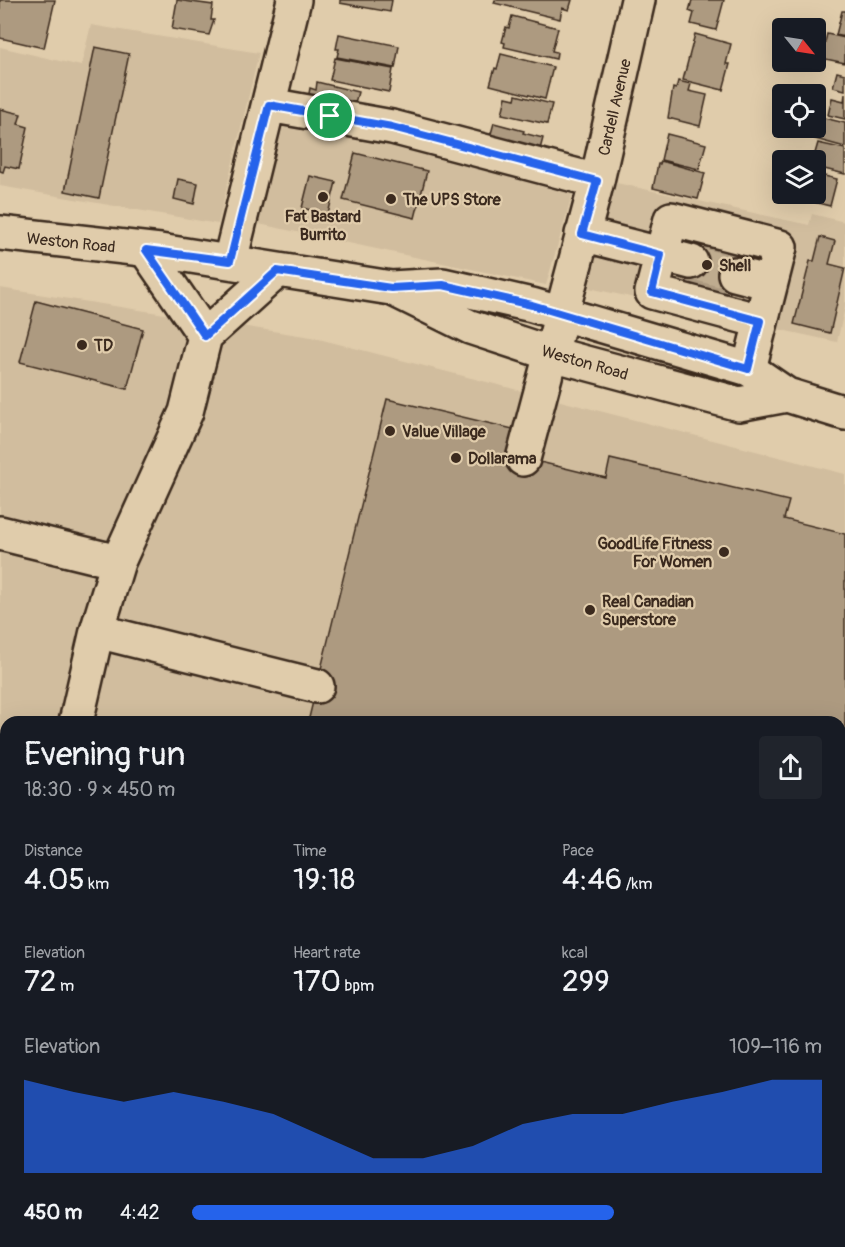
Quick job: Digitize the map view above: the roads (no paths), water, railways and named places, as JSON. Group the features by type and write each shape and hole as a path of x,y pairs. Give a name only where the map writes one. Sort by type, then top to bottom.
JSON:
{"main road":[{"path":"230,261 294,0"},
{"name":"Cardell Avenue","path":"523,459 597,181 638,0"},
{"path":"269,105 392,127 597,181"},
{"path":"748,369 780,247 671,219 676,259 652,292 760,321"},
{"name":"Weston Road","path":"0,233 230,261 277,271 391,288 443,285 562,314 748,369 787,395 845,412"},
{"path":"582,234 676,259"},
{"path":"146,250 205,336"},
{"path":"76,716 97,631 118,562 186,412 205,336 277,271"},
{"path":"735,274 770,283"},
{"name":"Weston Road","path":"391,288 470,327 552,354 739,404 787,395"},
{"path":"0,533 118,562"},
{"path":"97,631 317,686"}],"tunnel":[{"path":"691,262 735,274"}],"place":[{"name":"Fat Bastard Burrito","path":"323,197"},
{"name":"The UPS Store","path":"391,199"},
{"name":"Shell","path":"707,265"},
{"name":"TD","path":"82,345"},
{"name":"Value Village","path":"390,431"},
{"name":"Dollarama","path":"456,458"},
{"name":"GoodLife Fitness For Women","path":"724,552"},
{"name":"Real Canadian Superstore","path":"590,610"}]}
